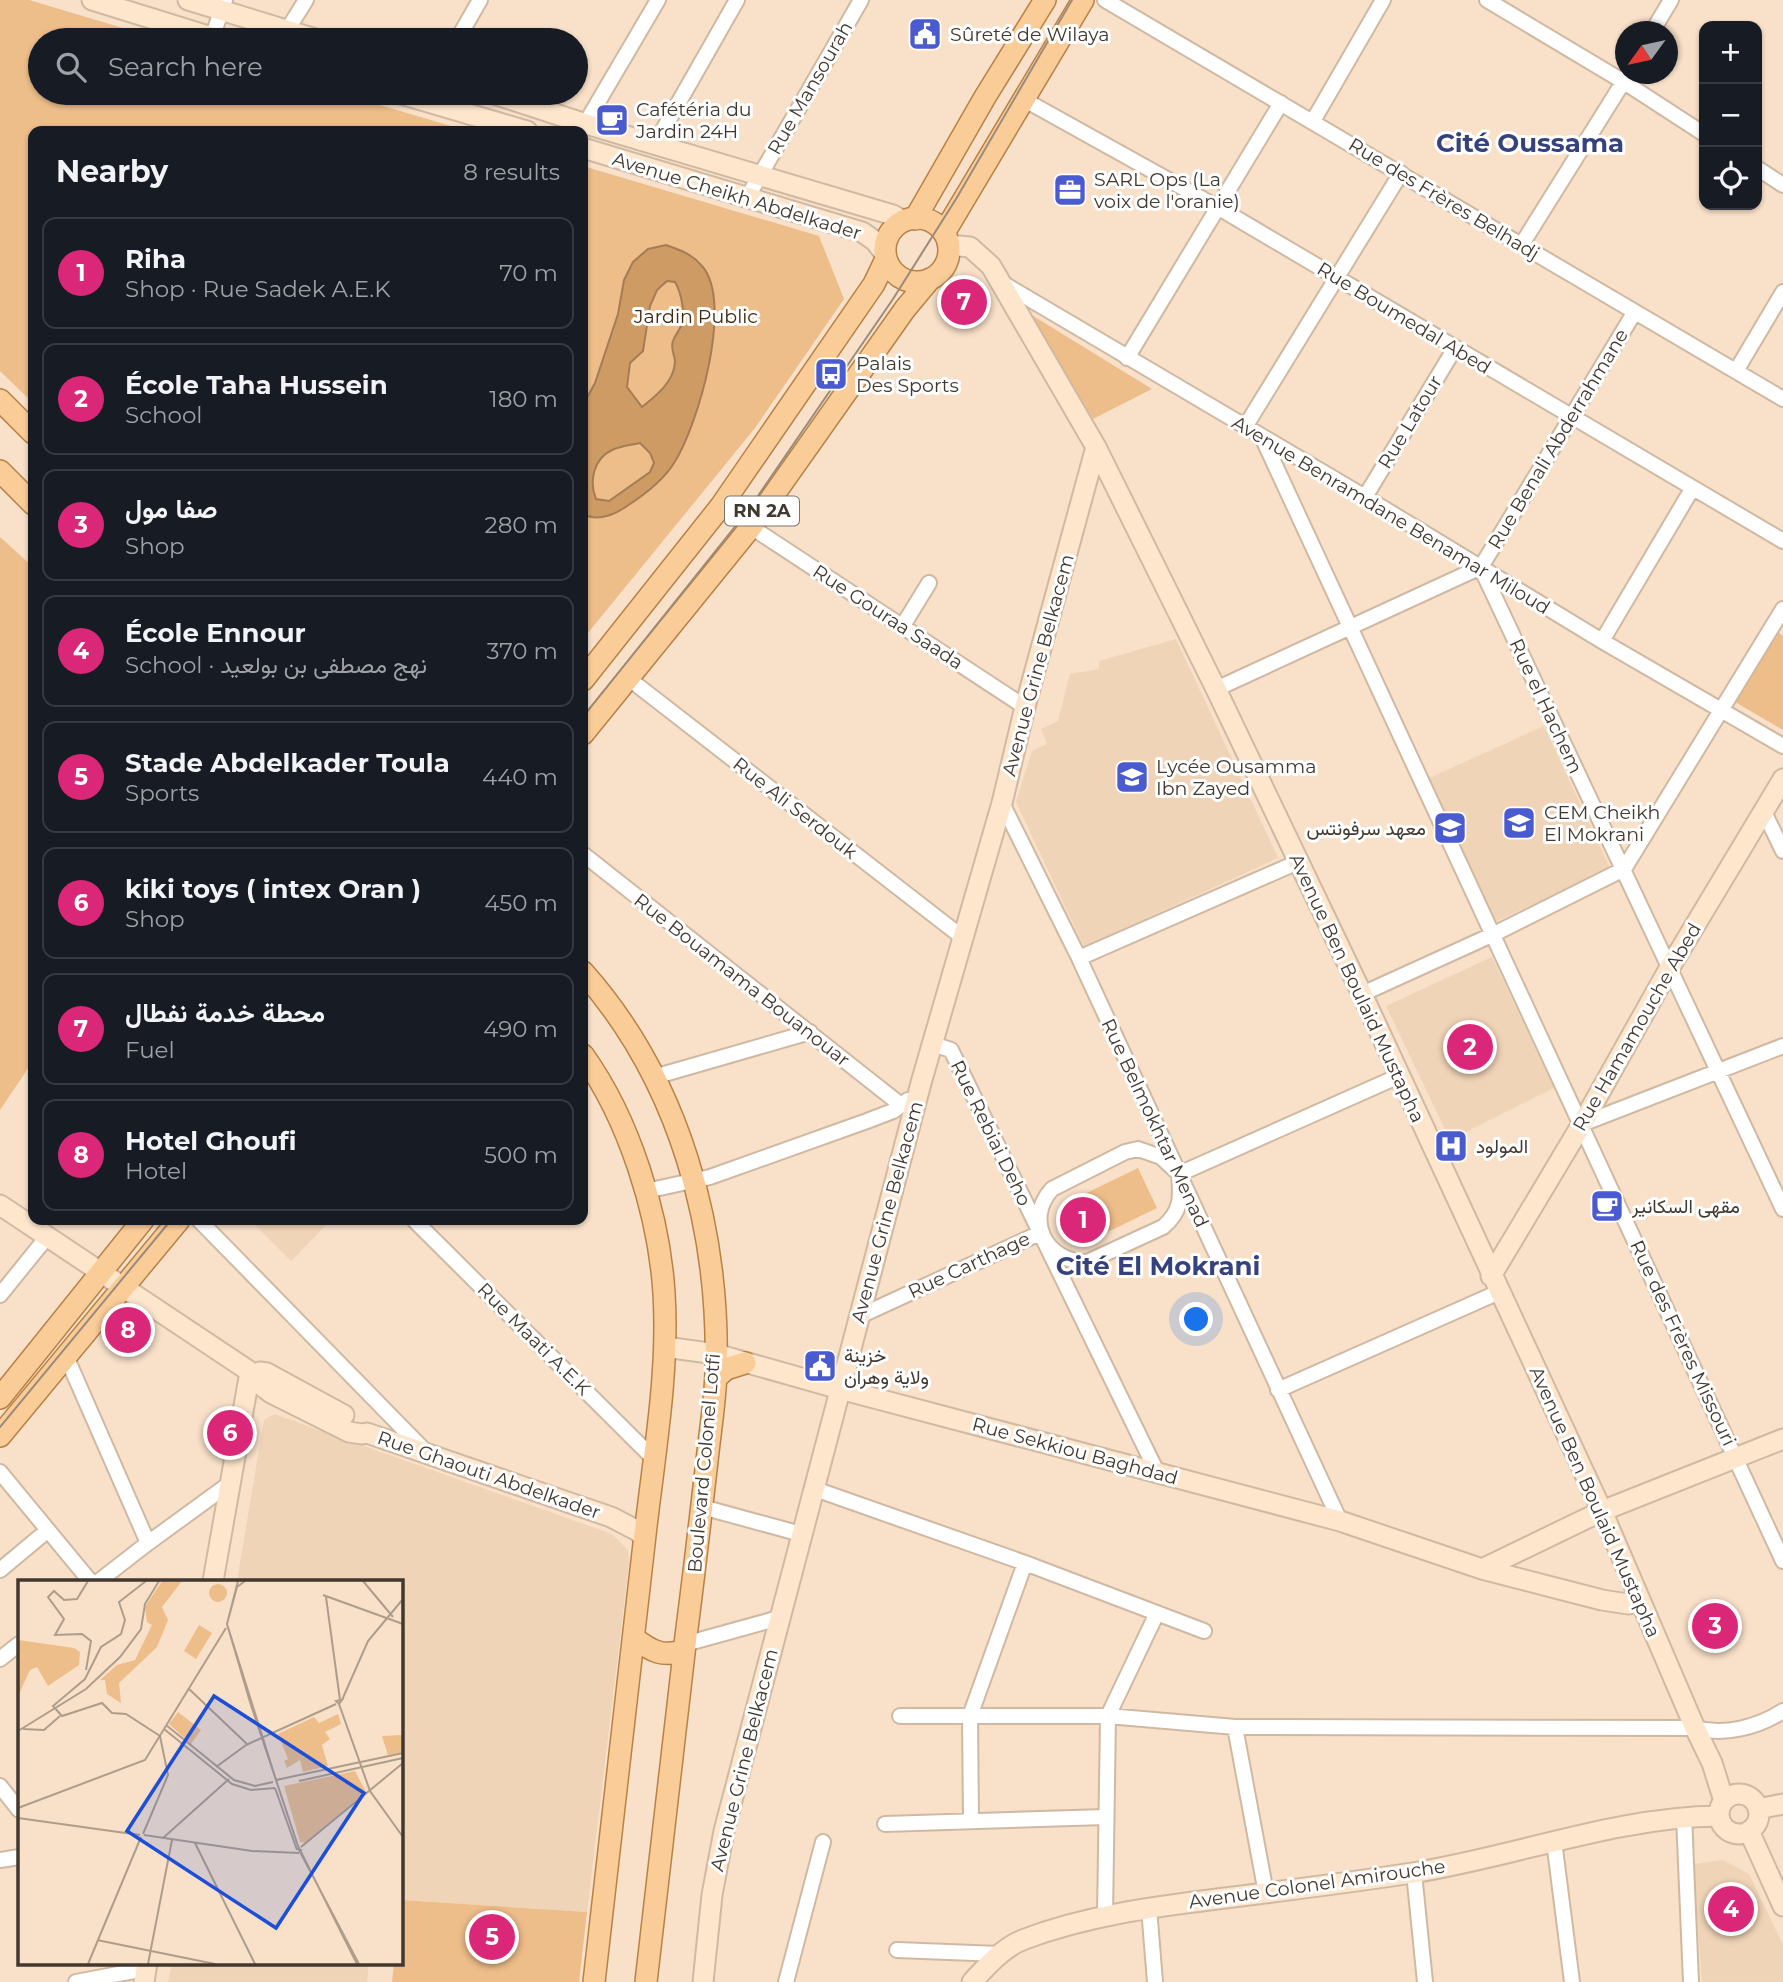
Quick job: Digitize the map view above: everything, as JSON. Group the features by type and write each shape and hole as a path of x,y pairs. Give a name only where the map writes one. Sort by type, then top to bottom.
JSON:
{"main road":[{"path":"92,0 181,28"},
{"path":"188,0 223,5 268,28"},
{"path":"1045,0 909,220 889,234 886,257 893,271 905,280 915,282 930,279 947,261 946,239 1023,99 1083,0"},
{"path":"438,105 510,126"},
{"name":"Avenue Cheikh Abdelkader","path":"524,105 581,126"},
{"name":"Avenue Cheikh Abdelkader","path":"588,128 655,144 909,220"},
{"name":"Avenue Cheikh Abdelkader","path":"588,150 862,232 875,241 886,257"},
{"path":"909,220 930,222 946,239"},
{"name":"Avenue Ben Boulaid Mustapha","path":"946,239 973,249 991,266 1096,447 1216,688 1362,994 1602,1511 1728,1803"},
{"name":"RN 2A","path":"588,674 721,506 874,285 886,257"},
{"name":"RN 2A","path":"588,727 751,527 905,309 930,279"},
{"path":"0,400 28,428"},
{"name":"Avenue Grine Belkacem","path":"703,1982 712,1895 724,1831 921,1083 1002,803 1025,707 1096,447"},
{"path":"0,471 28,499"},
{"name":"Rue Hamamouche Abed","path":"1495,1284 1670,967 1783,779"},
{"name":"Boulevard Colonel Lotfi","path":"588,979 632,1036 676,1127 694,1180 708,1251 716,1354 716,1378 702,1507 646,1982"},
{"path":"588,1064 612,1105 646,1191 664,1291 665,1347 631,1671 594,1982"},
{"name":"Rue Ghaouti Abdelkader","path":"1,1206 28,1224"},
{"name":"Rue Ghaouti Abdelkader","path":"29,1225 252,1373 255,1381 271,1393 349,1432 367,1433 611,1517 638,1531 645,1538"},
{"path":"0,1398 139,1225"},
{"path":"0,1436 175,1225"},
{"name":"Rue Sekkiou Baghdad","path":"665,1347 716,1354 1340,1521 1482,1569 1602,1600 1628,1604 1640,1601"},
{"path":"716,1378 726,1369 745,1363"},
{"path":"213,1580 252,1373"},
{"path":"1482,1569 1602,1511 1783,1439"},
{"name":"Rue Ghaouti Abdelkader","path":"611,1517 635,1518 647,1515"},
{"path":"634,1638 657,1653 667,1654 685,1647"},
{"path":"631,1671 651,1665 661,1666 681,1678"},
{"path":"1751,1798 1758,1809 1756,1824 1749,1831 1731,1832 1725,1828 1728,1803 1751,1798"},
{"name":"Avenue Colonel Amirouche","path":"972,1982 999,1954 1023,1940 1105,1916 1414,1873 1554,1841 1684,1816 1728,1803"},
{"path":"1758,1809 1783,1804"},
{"path":"1749,1831 1783,1906"}],"street":[{"path":"289,28 306,0"},
{"path":"464,28 480,0"},
{"path":"585,126 658,0"},
{"path":"655,144 737,0"},
{"name":"Rue Mansourah","path":"747,198 861,0"},
{"name":"Rue des Frères Belhadj","path":"1105,0 1783,399"},
{"path":"1313,121 1383,0"},
{"path":"1487,0 1615,72"},
{"path":"1659,21 1671,0"},
{"path":"218,28 223,5"},
{"path":"1522,244 1622,84"},
{"path":"1634,84 1699,130"},
{"name":"Rue Boumedal Abed","path":"1023,99 1219,208 1783,541"},
{"path":"1127,358 1281,103"},
{"path":"1762,171 1783,185"},
{"path":"1245,427 1401,173"},
{"name":"Avenue Benramdane Benamar Miloud","path":"1001,282 1018,295 1366,497 1783,746"},
{"path":"1736,371 1783,292"},
{"name":"Rue Benali Abderrahmane","path":"1216,688 1481,567 1634,313"},
{"name":"Rue Latour","path":"1366,497 1455,348"},
{"name":"Rue des Frères Missouri","path":"1262,437 1783,1561"},
{"path":"1602,640 1692,488"},
{"name":"Rue Gouraa Saada","path":"751,527 1025,707"},
{"name":"Rue el Hachem","path":"1481,567 1783,1209"},
{"path":"902,626 929,583"},
{"path":"1362,994 1494,934 1623,869 1783,609"},
{"name":"Rue Ali Serdouk","path":"628,678 962,937"},
{"name":"Rue Belmokhtar Menad","path":"1002,803 1079,958 1340,1521"},
{"path":"1765,812 1783,851"},
{"name":"Rue Bouamama Bouanouar","path":"588,859 901,1105"},
{"path":"1079,958 1298,862"},
{"path":"654,1077 810,1032"},
{"name":"Rue Rebiai Deho","path":"933,1044 951,1051 1157,1472"},
{"path":"1582,1124 1783,1046"},
{"path":"1179,1174 1399,1076"},
{"path":"646,1191 694,1180 880,1115 901,1105 921,1083"},
{"path":"880,1115 899,1120 905,1130 906,1142"},
{"path":"1138,1149 1148,1151 1161,1157 1179,1174 1182,1199 1172,1219 1163,1227 1087,1262 1076,1262 1064,1257 1054,1250 1040,1233 1040,1205 1052,1189 1125,1152 1138,1149"},
{"path":"204,1225 428,1454"},
{"name":"Rue Maati A.E.K","path":"419,1225 653,1458"},
{"name":"Rue Carthage","path":"860,1316 1040,1233"},
{"path":"0,1295 47,1237"},
{"path":"1278,1390 1495,1284"},
{"path":"66,1356 148,1543"},
{"path":"0,1472 89,1580"},
{"path":"100,1580 229,1485"},
{"path":"815,1489 1025,1563 1204,1631"},
{"path":"702,1507 801,1534"},
{"path":"0,1570 48,1530"},
{"path":"971,1820 970,1716 1025,1563"},
{"path":"1105,1916 1108,1716 1157,1613"},
{"path":"685,1647 779,1618"},
{"path":"0,1659 18,1645"},
{"path":"900,1716 1108,1716 1235,1727 1695,1728 1704,1731 1749,1728 1766,1722 1783,1711"},
{"path":"1235,1727 1266,1893"},
{"path":"0,1786 17,1802"},
{"path":"1684,1816 1691,1982"},
{"path":"884,1824 1105,1817"},
{"path":"1554,1841 1572,1982"},
{"path":"786,1982 823,1842"},
{"path":"0,1860 18,1857"},
{"path":"1414,1873 1425,1982"},
{"path":"1149,1908 1155,1982"},
{"path":"897,1950 999,1954"},
{"path":"76,1982 144,1969"}],"shaded area":[{"path":"666,245 690,255 698,262 711,283 715,307 714,334 702,394 693,422 670,470 653,487 622,509 611,515 594,517 588,516 588,396 595,383 618,314 624,280 633,262 648,249","holes":["667,281 675,282 683,309 681,326 672,344 674,369 663,388 642,407 627,387 630,363 643,351 650,306 657,290","640,443 650,453 654,463 650,472 609,501 596,499 593,478 600,459 615,449"]},
{"name":"Lycée Ousamma Ibn Zayed","path":"1176,639 1278,858 1084,947 1016,802 1032,751 1047,744 1041,729 1058,721 1070,674 1099,669 1099,661"},
{"name":"CEM Cheikh El Mokrani","path":"1544,726 1610,868 1495,922 1427,779"},
{"path":"1492,957 1554,1088 1450,1140 1386,1006"},
{"path":"255,1225 326,1225 291,1261"},
{"path":"274,1414 612,1534 628,1550 629,1563 587,1912 402,1900 402,1580 237,1580 264,1420"},
{"path":"1723,1860 1749,1874 1783,1945 1783,1982 1702,1982 1693,1864"},
{"path":"172,1965 369,1965 367,1982 168,1982"}],"green space":[{"path":"0,0 29,0 123,28 28,28 28,105 380,105 451,126 28,126 28,398 0,371"},
{"name":"Jardin Public","path":"588,167 819,236 844,299 755,428 588,633"},
{"path":"1030,314 1152,389 1093,419"},
{"path":"0,537 28,562 28,1068 0,1110"},
{"path":"1778,632 1783,636 1783,730 1735,702"},
{"path":"1138,1168 1157,1208 1085,1243 1066,1203"},
{"path":"402,1900 587,1912 579,1982 392,1982 394,1965 402,1965"}],"tram line":[{"path":"588,711 749,509 893,299 956,199 1072,0"},
{"path":"0,1427 167,1225"}],"place":[{"name":"Sûreté de Wilaya","path":"925,34"},
{"name":"Cafétéria du Jardin 24H","path":"612,120"},
{"name":"SARL Ops (La voix de l'oranie)","path":"1070,190"},
{"name":"محطة خدمة نفطال","path":"964,302"},
{"name":"Palais Des Sports","path":"831,374"},
{"name":"Lycée Ousamma Ibn Zayed","path":"1132,777"},
{"name":"CEM Cheikh El Mokrani","path":"1519,823"},
{"name":"معهد سرفونتس","path":"1450,828"},
{"name":"École Taha Hussein","path":"1470,1047"},
{"name":"المولود","path":"1451,1146"},
{"name":"مقهى السكانير","path":"1607,1206"},
{"name":"Riha","path":"1083,1220"},
{"name":"Hotel Ghoufi","path":"128,1330"},
{"name":"خزينة ولاية وهران","path":"820,1366"},
{"name":"kiki toys ( intex Oran )","path":"230,1433"},
{"name":"صفا مول","path":"1715,1626"},
{"name":"École Ennour","path":"1731,1909"},
{"name":"Stade Abdelkader Toula","path":"492,1937"}],"district":[{"name":"Cité Oussama","path":"1530,143"},
{"name":"Cité El Mokrani","path":"1158,1266"}]}
